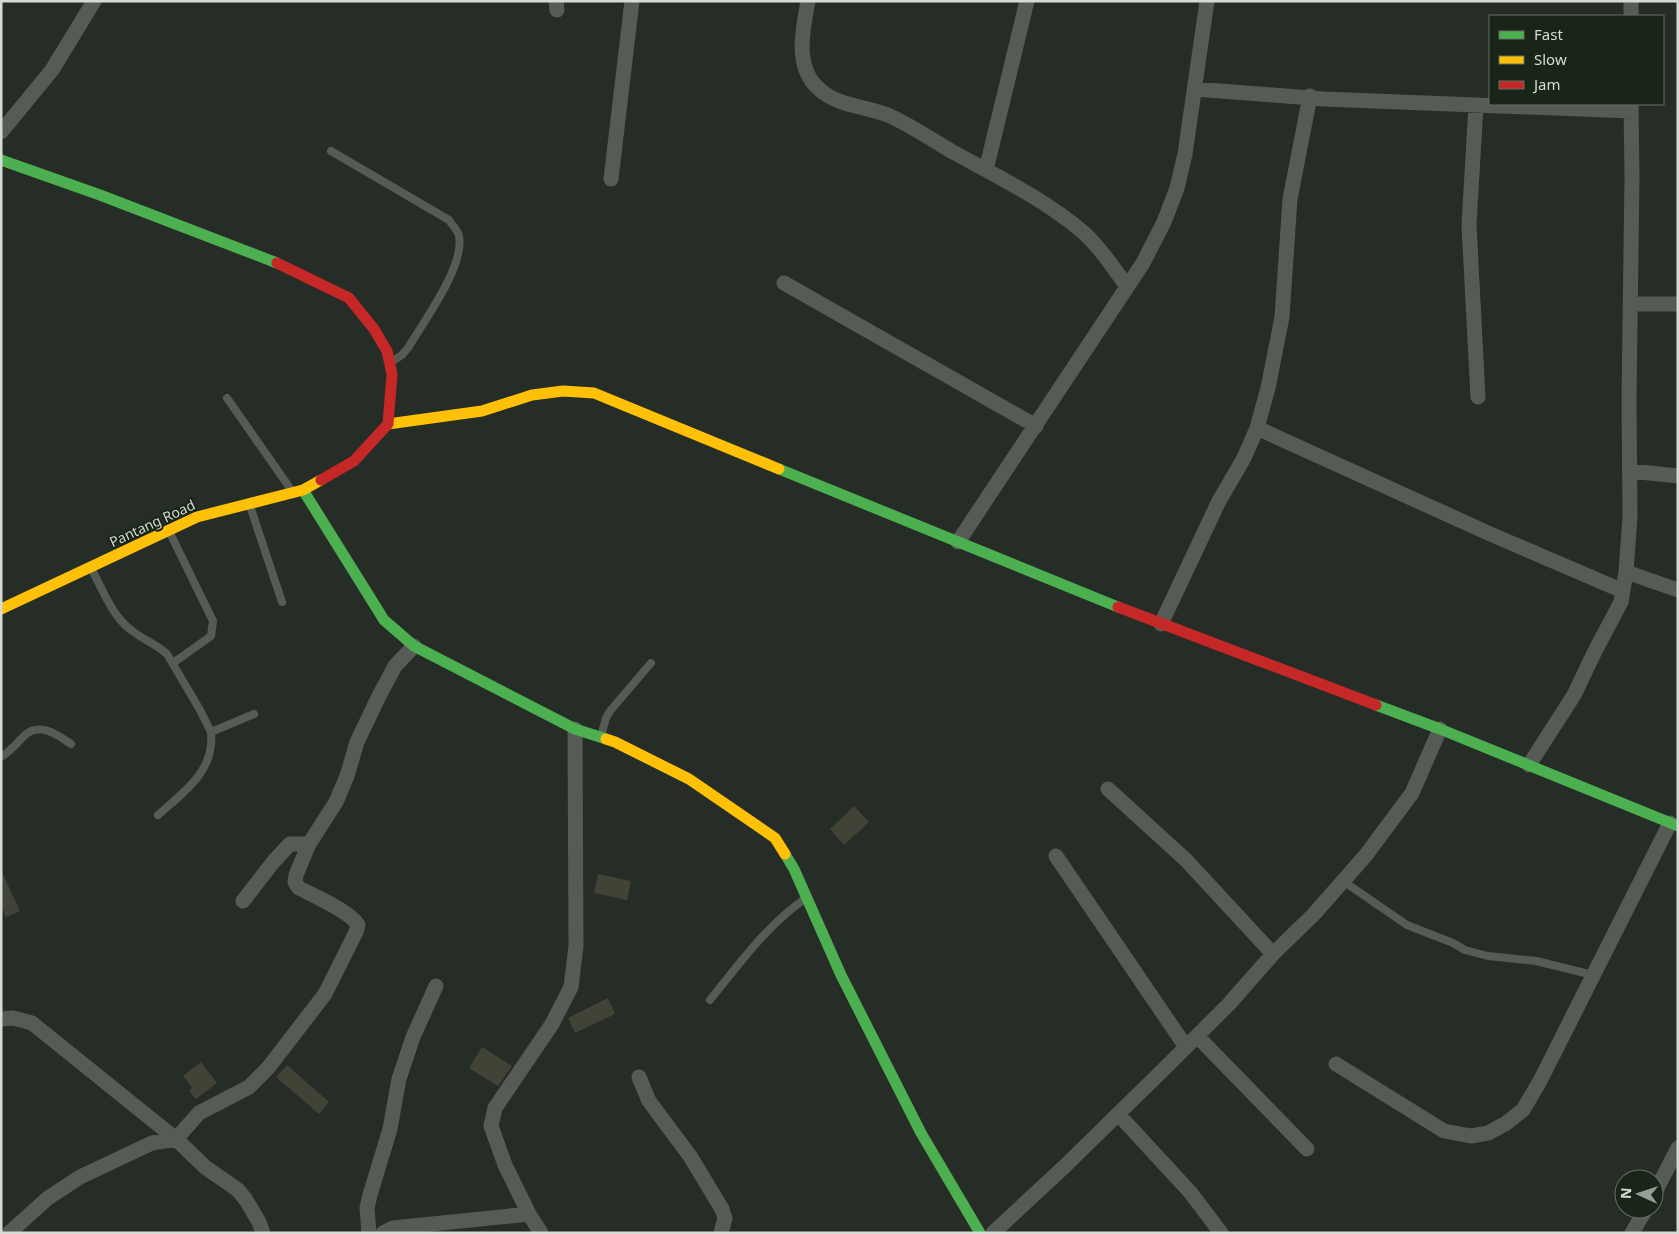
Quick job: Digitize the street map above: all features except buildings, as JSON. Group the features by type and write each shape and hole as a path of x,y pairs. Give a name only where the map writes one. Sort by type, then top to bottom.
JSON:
{"street":[{"path":"1,132 6,118 52,70 94,1"},
{"path":"611,179 632,1"},
{"path":"808,1 801,44 806,70 817,88 834,99 888,115 1050,208 1084,233 1103,254 1127,286"},
{"path":"986,170 1027,1"},
{"path":"958,542 1143,262 1164,222 1177,188 1185,154 1206,1"},
{"path":"1631,1 1631,15"},
{"path":"1195,89 1310,96 1324,99 1476,105 1631,108 1630,517 1626,572 1621,602 1574,695 1529,765"},
{"path":"1161,624 1219,500 1244,458 1257,428 1268,388 1282,316 1290,199 1310,96"},
{"path":"1476,105 1469,225 1478,398"},
{"path":"1,160 100,195 283,265 348,298 374,329 387,351 392,374 388,424 482,411 532,395 563,391 594,393 1161,624 1440,730 1674,824 1593,975 1540,1081 1523,1110 1506,1124 1488,1133 1471,1136 1444,1131 1336,1064"},
{"path":"784,283 1036,426"},
{"path":"1630,304 1678,304"},
{"name":"Pantang Road","path":"1,609 92,568 197,517 298,491 354,461 388,424"},
{"path":"1257,428 1488,533 1623,591"},
{"path":"1630,471 1678,476"},
{"path":"298,491 384,620 414,646 576,729 614,742 688,779 775,838 794,869 841,975 921,1132 980,1233"},
{"path":"1626,572 1678,590"},
{"path":"9,1233 48,1198 80,1177 152,1144 176,1140 199,1113 249,1087 268,1068 325,994 358,925 339,910 299,888 295,882 296,875 310,844 336,802 347,776 357,742 378,698 395,666 414,646"},
{"path":"541,1233 505,1165 491,1126 495,1108 552,1024 571,987 576,946 576,729"},
{"path":"993,1233 1118,1114 1229,1004 1272,954 1314,914 1344,881 1366,855 1412,793 1440,730"},
{"path":"1108,789 1186,860 1272,954"},
{"path":"244,901 290,844 310,844"},
{"path":"1056,856 1191,1041 1307,1149"},
{"path":"369,1233 367,1208 390,1129 399,1079 413,1037 436,986"},
{"path":"1,1019 13,1018 32,1024 176,1140 206,1167 238,1190 251,1207 263,1233"},
{"path":"639,1077 649,1101 690,1156 722,1209 725,1218 721,1233"},
{"path":"1118,1114 1190,1192 1222,1233"},
{"path":"1664,1175 1678,1148"},
{"path":"383,1233 400,1227 530,1214"},
{"path":"1632,1233 1640,1219"}],"lane":[{"path":"331,151 449,220 459,234 460,245 454,272 408,348 389,364"},
{"path":"227,398 298,491"},
{"path":"250,504 282,602"},
{"path":"169,531 213,621 211,636 173,663"},
{"path":"92,568 108,601 119,618 130,630 161,648 173,663 211,732 212,749 201,774 190,787 158,815"},
{"path":"600,737 610,711 652,663"},
{"path":"211,732 254,714"},
{"path":"1,757 33,730 43,729 57,734 71,744"},
{"path":"1344,881 1407,925 1453,943 1465,950 1488,956 1536,961 1593,975"},
{"path":"710,1000 765,933 781,917 807,898"}],"traffic: fast":[{"path":"1,160 100,195 277,263"},
{"path":"779,469 1118,607"},
{"path":"303,490 384,620 414,646 575,729 606,739"},
{"path":"1376,705 1440,729 1678,826"},
{"path":"785,854 794,869 841,975 921,1133 980,1233"}],"traffic: slow":[{"path":"388,424 482,411 532,395 563,391 594,393 779,469"},
{"path":"1,609 197,517 303,490 321,480"},
{"path":"606,739 689,779 775,838 785,854"}],"traffic: jam":[{"path":"277,263 349,298 374,329 387,351 392,374 388,424"},
{"path":"321,480 354,461 388,424"},
{"path":"1118,607 1376,705"}]}
